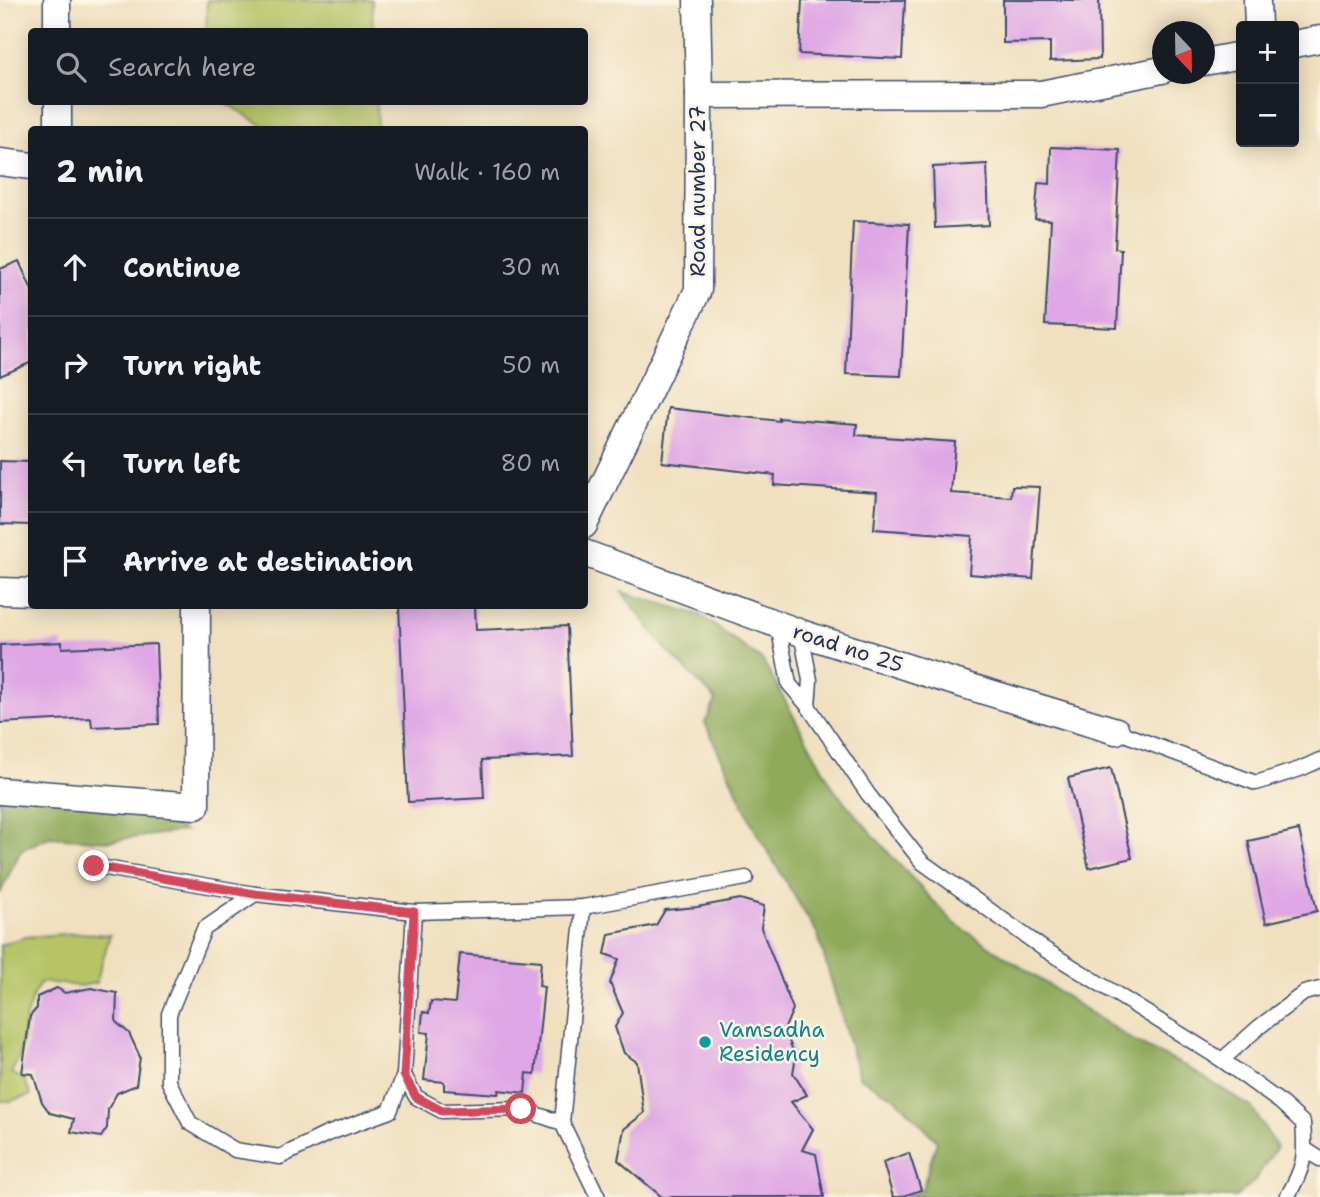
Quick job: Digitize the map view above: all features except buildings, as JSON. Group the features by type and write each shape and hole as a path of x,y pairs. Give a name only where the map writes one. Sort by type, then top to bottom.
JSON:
{"street":[{"path":"57,0 57,28"},
{"name":"Road number 27","path":"588,517 698,290 697,0"},
{"path":"1257,0 1258,21"},
{"path":"1299,43 1320,39"},
{"path":"1215,60 1236,56"},
{"path":"699,95 1041,94 1152,72"},
{"path":"58,105 58,126"},
{"path":"0,162 28,166"},
{"name":"road no 25","path":"588,554 790,629 1116,732"},
{"path":"0,591 28,593"},
{"path":"0,791 196,806 197,609"}],"lane":[{"path":"790,629 810,680 808,706"},
{"path":"790,629 789,684 808,706 868,794 922,862 1044,948 1222,1060 1280,1102 1303,1123 1306,1150 1300,1174 1287,1197"},
{"path":"1116,732 1256,783 1320,760"},
{"path":"94,866 255,894 414,912 583,906 746,878"},
{"path":"255,894 204,929 169,1014 169,1082 190,1123 235,1150 280,1157 327,1134 390,1111 404,1075 414,912"},
{"path":"583,906 562,1123 598,1197"},
{"path":"1222,1060 1259,1027 1304,993 1320,989"},
{"path":"404,1075 416,1097 442,1111 521,1109 562,1123"},
{"path":"1306,1150 1320,1159"}],"green space":[{"path":"207,0 372,0 373,28 206,28"},
{"path":"229,105 376,105 377,126 264,126"},
{"path":"622,592 700,615 763,661 835,791 954,923 1135,1042 1187,1067 1251,1107 1277,1147 1253,1182 1236,1197 905,1197 922,1189 937,1141 898,1100 859,1077 818,935 756,832 705,723 716,700 664,647"},
{"path":"0,794 134,805 184,831 109,841 49,837 21,850 0,893"},
{"path":"78,933 110,935 96,983 81,986 41,982 26,1016 19,1058 11,1073 24,1079 31,1095 0,1101 0,945 25,937"}],"place":[{"name":"Vamsadha Residency","path":"705,1042"}],"route":[{"path":"94,866 255,894 414,912 404,1075 416,1097 442,1111 521,1109"}]}
